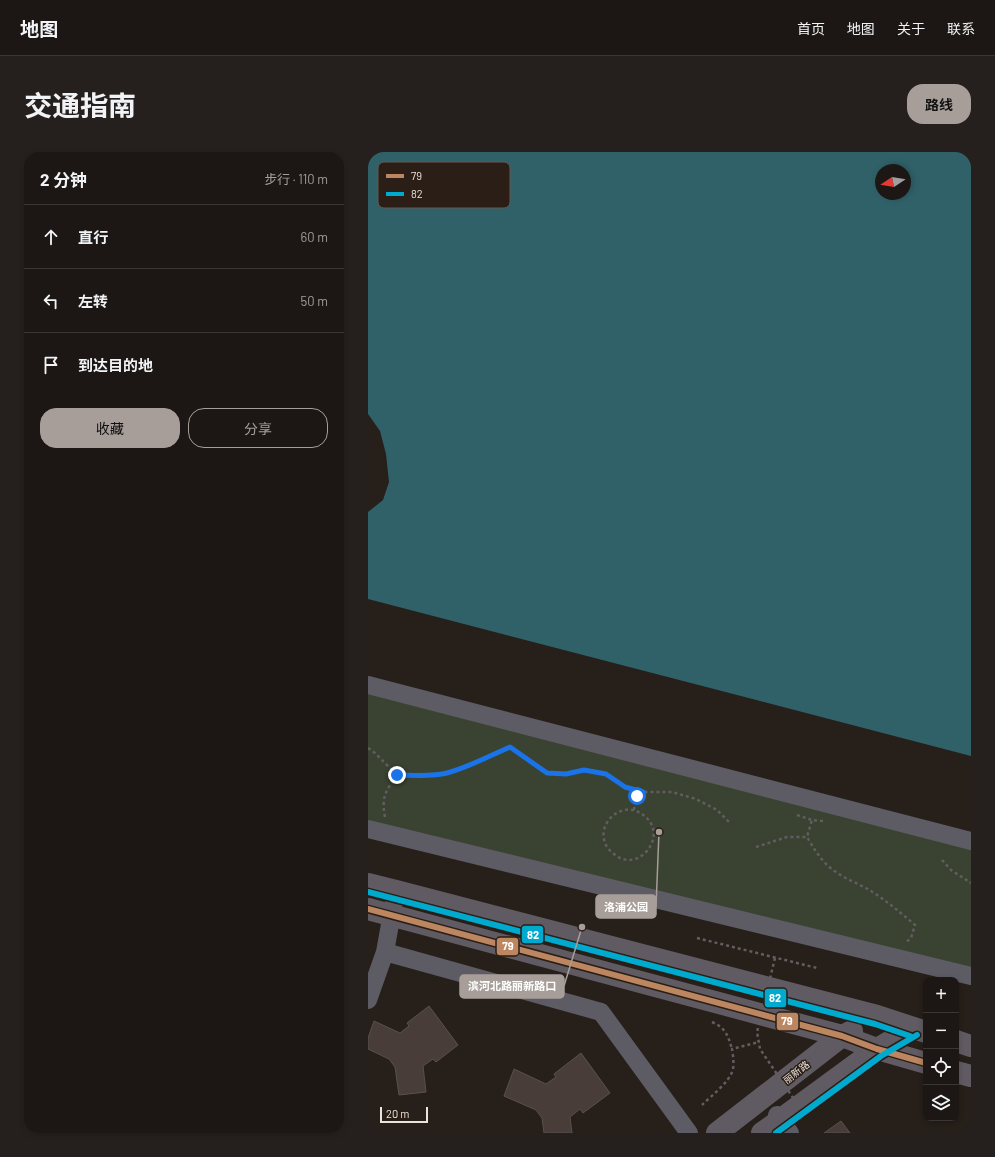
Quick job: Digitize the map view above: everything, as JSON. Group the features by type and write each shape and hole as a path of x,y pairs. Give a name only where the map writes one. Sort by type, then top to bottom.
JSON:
{"main road":[{"path":"368,884 877,1016 920,1030"},
{"path":"368,909 842,1036 878,1049 923,1062"},
{"name":"丽新路","path":"717,1133 842,1036 877,1016"},
{"path":"762,1133 783,1123 878,1049 920,1030"},
{"path":"959,1043 971,1046"},
{"path":"959,1073 971,1076"}],"street":[{"path":"368,685 971,840"},
{"path":"368,829 971,976"},
{"path":"368,1000 385,952 396,891"},
{"path":"385,952 601,1012 688,1133"}],"path":[{"path":"368,748 397,775 418,775 446,773 510,747 547,773 566,774 584,770 606,774 625,787 643,792 672,792 696,799 717,810 730,823"},
{"path":"394,835 387,823 383,808 385,792 397,775"},
{"path":"634,810 637,796 643,792"},
{"path":"840,807 831,822 812,820 807,837 827,865 836,872 869,890 915,925 910,938 902,946 887,956"},
{"path":"625,809 634,810 642,813 648,818 654,834 649,850 642,856 635,859 626,860 617,857 608,849 604,840 603,832 610,817 617,812 625,809"},
{"path":"756,846 787,837 807,837"},
{"path":"942,860 951,870 971,883"},
{"path":"697,938 817,968"},
{"path":"775,958 757,1032 758,1042 760,1049 804,1114"},
{"path":"702,1105 726,1082 733,1069 734,1056 724,1030 718,1024 710,1022"},
{"path":"732,1049 758,1042"}],"green space":[{"path":"368,685 971,841 971,976 368,829"}],"water":[{"path":"368,152 971,152 971,756 368,599 368,512 383,500 389,482 386,454 380,431 368,414"}],"building":[{"path":"429,1006 458,1045 436,1062 433,1059 423,1066 426,1092 399,1095 395,1067 389,1059 368,1049 368,1038 374,1021 400,1033 409,1026 407,1023"},
{"path":"581,1053 610,1093 583,1113 580,1109 570,1117 572,1133 544,1133 542,1118 536,1110 504,1096 514,1069 546,1084 556,1077 554,1074"},
{"path":"841,1121 850,1133 824,1133"}],"transit line":[{"name":"82","path":"368,892 875,1024 910,1036"},
{"name":"79","path":"368,909 842,1036 877,1049 923,1062"},
{"name":"82","path":"776,1133 881,1056 917,1035"}],"place":[{"name":"洛浦公园","path":"659,832"},
{"name":"滨河北路丽新路口","path":"582,927"}],"route":[{"path":"397,775 446,773 510,747 547,773 566,774 584,770 606,774 625,787 643,792 637,796"}]}
